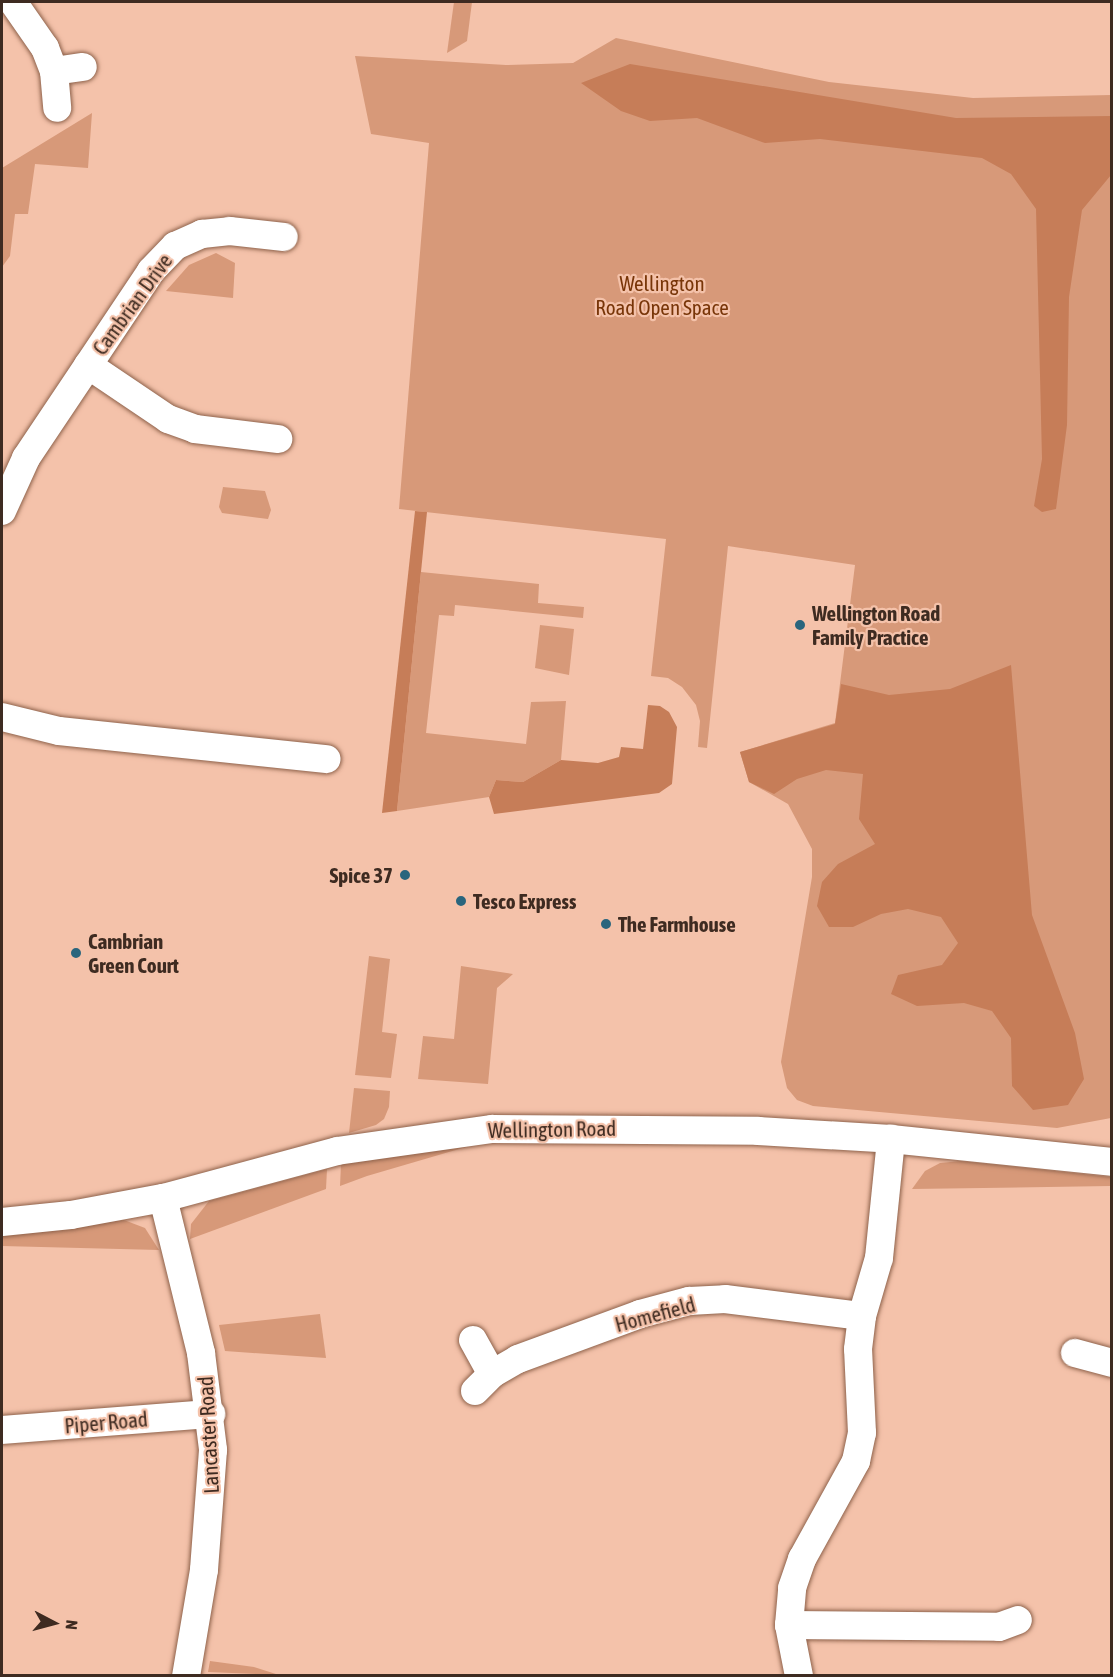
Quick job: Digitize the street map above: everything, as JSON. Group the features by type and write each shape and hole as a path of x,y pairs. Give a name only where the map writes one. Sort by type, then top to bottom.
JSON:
{"street":[{"path":"13,2 45,48 54,71 57,108"},
{"path":"54,71 83,67"},
{"name":"Cambrian Drive","path":"2,511 26,458 151,271 175,246 202,234 230,231 284,237"},
{"name":"Cambrian Drive","path":"88,365 168,419 195,429 278,439"},
{"path":"2,717 59,731 327,759"},
{"name":"Wellington Road","path":"2,1222 71,1215 163,1198 337,1151 492,1129 620,1127 891,1139 1112,1162"},
{"path":"799,1676 789,1626 792,1587 802,1559 856,1461 862,1433 858,1349 862,1316 879,1258 891,1139"},
{"name":"Lancaster Road","path":"163,1198 201,1353 211,1414 212,1503 186,1676"},
{"name":"Homefield","path":"473,1341 483,1383 518,1359 640,1314 689,1301 725,1299 862,1316"},
{"path":"1075,1353 1112,1363"},
{"name":"Piper Road","path":"2,1430 211,1414"},
{"path":"789,1626 999,1626 1018,1620"}],"green space":[{"path":"454,2 472,2 467,41 447,53"},
{"name":"Wellington Road Open Space","path":"616,38 829,82 973,98 1111,95 1111,1118 1057,1128 813,1106 797,1100 787,1088 781,1062 812,877 812,849 788,804 749,782 740,752 835,723 855,565 728,546 707,748 698,747 700,721 696,705 682,687 668,678 651,676 666,539 399,509 429,143 371,134 355,56 506,65 573,63"},
{"path":"92,113 88,168 35,164 28,214 15,214 10,256 2,267 2,168"},
{"path":"216,253 235,263 233,298 166,291 189,265"},
{"path":"223,487 265,491 271,510 268,519 222,513 219,507"},
{"path":"421,572 539,584 538,603 584,607 583,618 455,605 454,616 439,615 426,733 526,744 531,702 566,701 561,760 523,782 496,780 489,797 397,811"},
{"path":"540,625 574,629 569,675 535,668"},
{"path":"369,956 390,959 382,1032 397,1034 391,1078 355,1075"},
{"path":"461,966 513,974 497,988 488,1084 418,1079 423,1036 454,1039"},
{"path":"354,1088 390,1091 389,1107 384,1119 376,1125 349,1133"},
{"path":"483,1142 367,1176 340,1186 341,1164"},
{"path":"961,1161 1111,1177 1110,1186 912,1189 925,1171 940,1163"},
{"path":"327,1169 326,1189 190,1239 191,1224 209,1201"},
{"path":"124,1220 145,1228 159,1250 2,1246 2,1236"},
{"path":"320,1314 326,1358 225,1351 219,1325"},
{"path":"210,1661 254,1667 279,1675 208,1672"}],"shaded area":[{"path":"630,64 956,118 1111,116 1111,175 1082,210 1069,297 1067,425 1056,509 1042,512 1034,506 1042,459 1036,209 1011,174 982,158 820,139 765,143 697,118 650,121 621,111 581,83"},
{"path":"415,511 427,512 397,811 382,813"},
{"path":"1011,665 1032,915 1075,1033 1084,1079 1068,1105 1033,1110 1012,1086 1011,1038 992,1011 964,1003 917,1006 891,994 898,975 942,965 958,943 941,917 908,909 881,914 853,927 829,927 817,906 822,882 838,864 875,844 859,819 863,774 826,770 797,779 774,794 749,782 740,752 835,724 841,684 889,695 950,689"},
{"path":"648,705 660,706 669,712 677,727 672,784 659,793 494,814 489,797 496,780 523,782 561,760 598,763 619,757 621,747 643,749"}],"place":[{"name":"Wellington Road Family Practice","path":"800,625"},
{"name":"Spice 37","path":"405,875"},
{"name":"Tesco Express","path":"461,901"},
{"name":"The Farmhouse","path":"606,924"},
{"name":"Cambrian Green Court","path":"76,953"}]}
